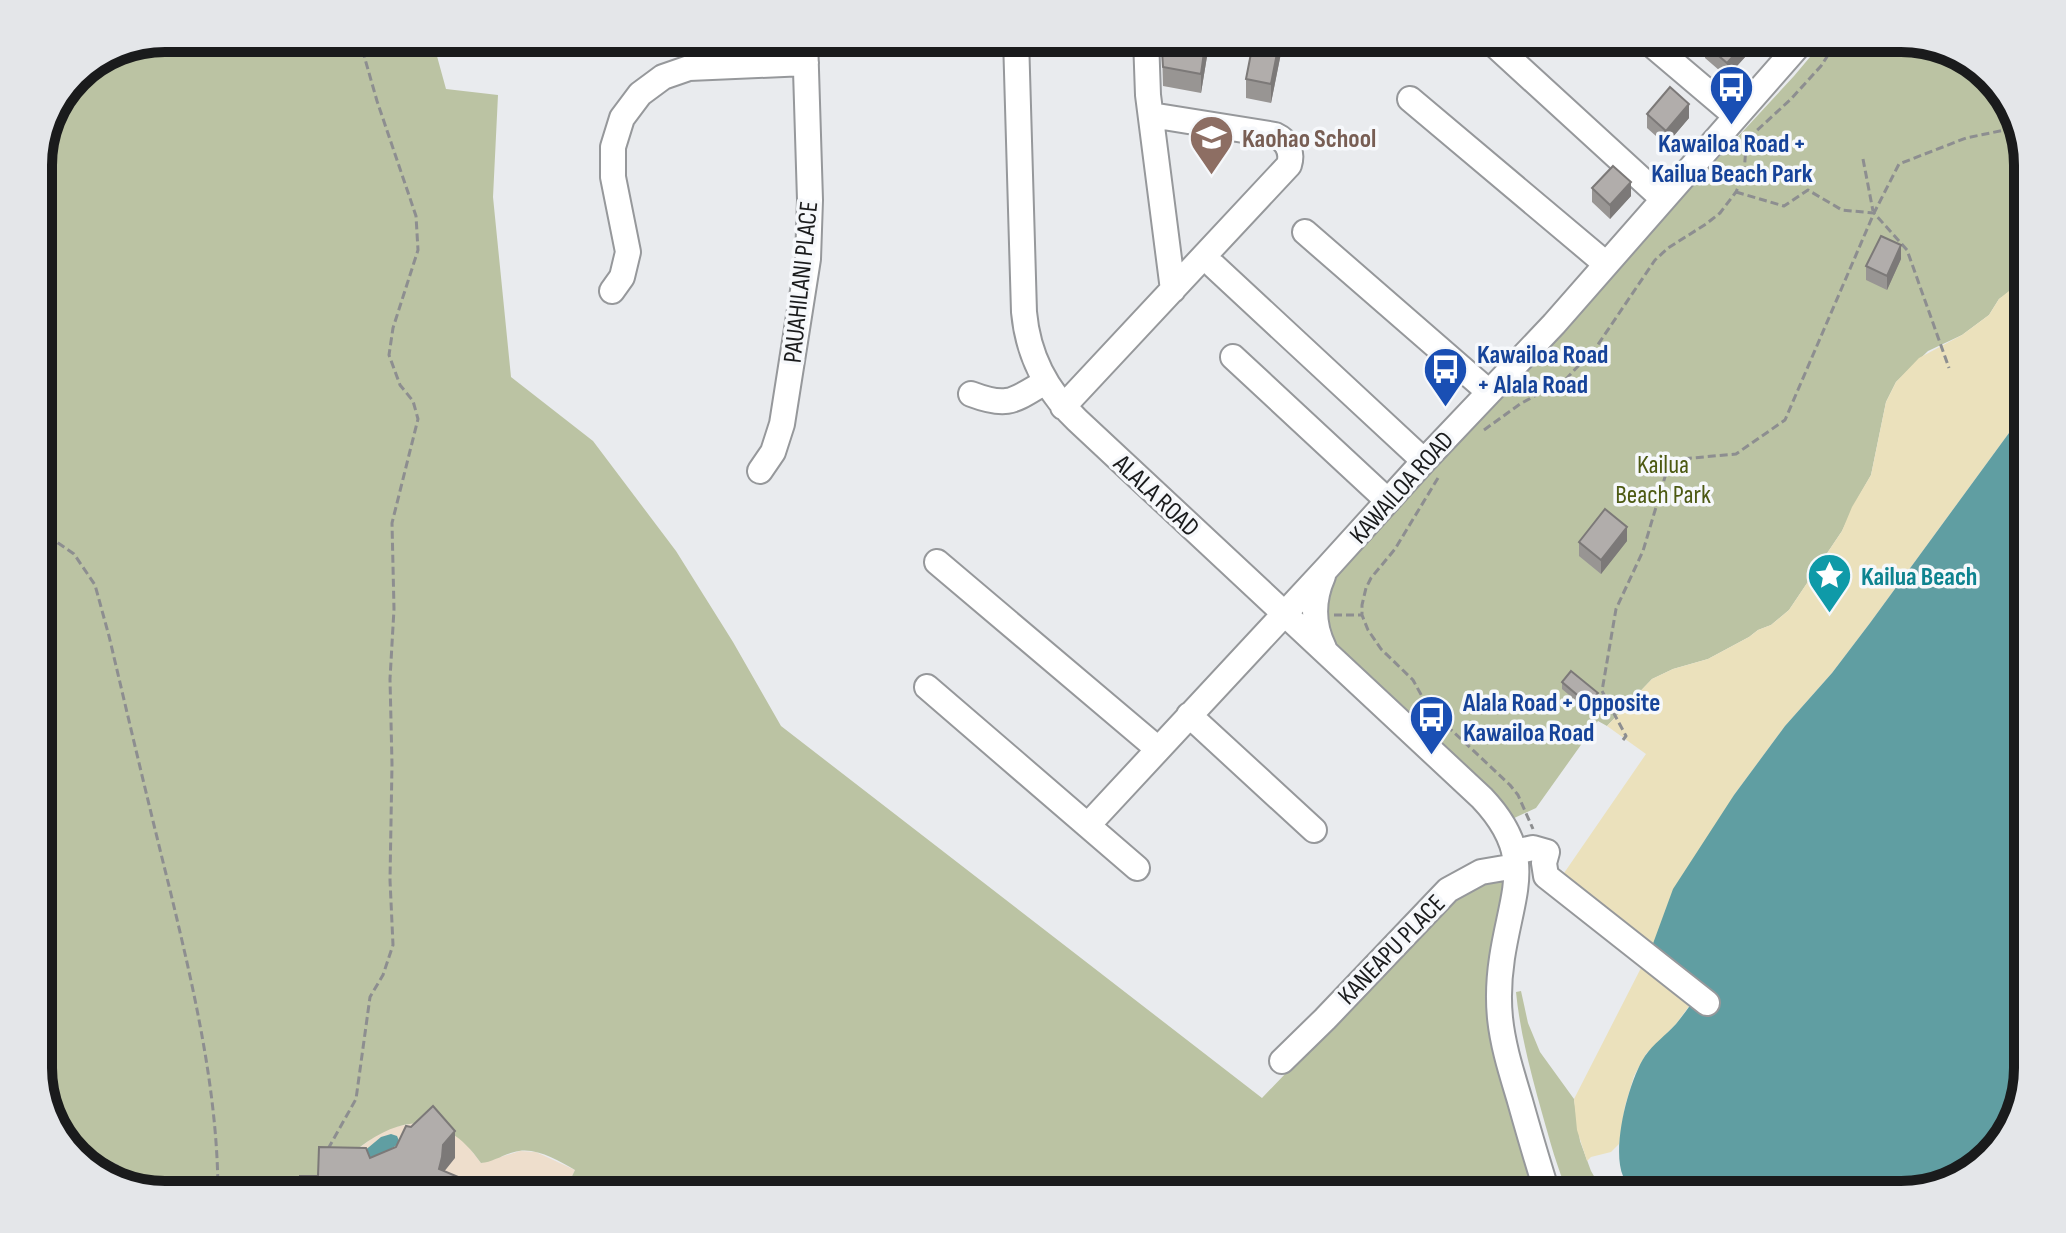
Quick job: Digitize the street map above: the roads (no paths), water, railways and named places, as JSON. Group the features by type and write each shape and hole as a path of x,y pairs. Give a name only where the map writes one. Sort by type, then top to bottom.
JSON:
{"street":[{"name":"PAUAHILANI PLACE","path":"760,471 773,452 782,424 806,274 810,200 806,52"},
{"name":"ALALA ROAD","path":"1016,52 1024,312 1033,357 1045,382 1063,407 1482,798 1522,855 1547,852 1544,863 1546,876 1707,1003"},
{"path":"1147,52 1151,115 1173,290"},
{"path":"1502,52 1663,199"},
{"path":"1661,52 1736,116"},
{"name":"KAWAILOA ROAD","path":"1088,825 1388,501 1432,467 1489,392 1554,324 1793,52"},
{"path":"612,291 622,277 628,252 613,177 613,147 622,118 640,94 663,77 689,68 806,63"},
{"path":"1410,99 1606,264"},
{"path":"1063,407 1287,170 1291,155 1286,143 1275,135 1151,115"},
{"path":"1305,232 1489,392"},
{"path":"1214,266 1432,467"},
{"path":"1233,357 1388,501"},
{"path":"971,394 992,402 1005,402 1045,382"},
{"path":"937,562 1158,749"},
{"path":"1327,568 1318,588 1314,615 1318,634 1330,657"},
{"path":"927,687 1137,868"},
{"path":"1189,715 1314,830"},
{"path":"1522,855 1499,976 1500,1017 1509,1062 1544,1181"},
{"name":"KANEAPU PLACE","path":"1282,1061 1448,890 1522,855"}],"water":[{"path":"2014,426 2014,1068 2010,1097 1999,1125 1981,1148 1958,1166 1916,1180 1627,1181 1620,1164 1620,1132 1633,1081 1645,1056 1676,1024 1702,989 1651,949 1673,889 1734,795 1785,726 1832,673"},
{"path":"397,1136 400,1143 386,1152 374,1167 363,1152 381,1137"}],"place":[{"name":"Kawailoa Road + Kailua Beach Park","path":"1732,127"},
{"name":"Kaohao School","path":"1211,177"},
{"name":"Kawailoa Road + Alala Road","path":"1446,408"},
{"name":"Kailua Beach","path":"1830,615"},
{"name":"Alala Road + Opposite Kawailoa Road","path":"1432,756"}],"park label":[{"name":"Kailua Beach Park","path":"1663,479"}]}
